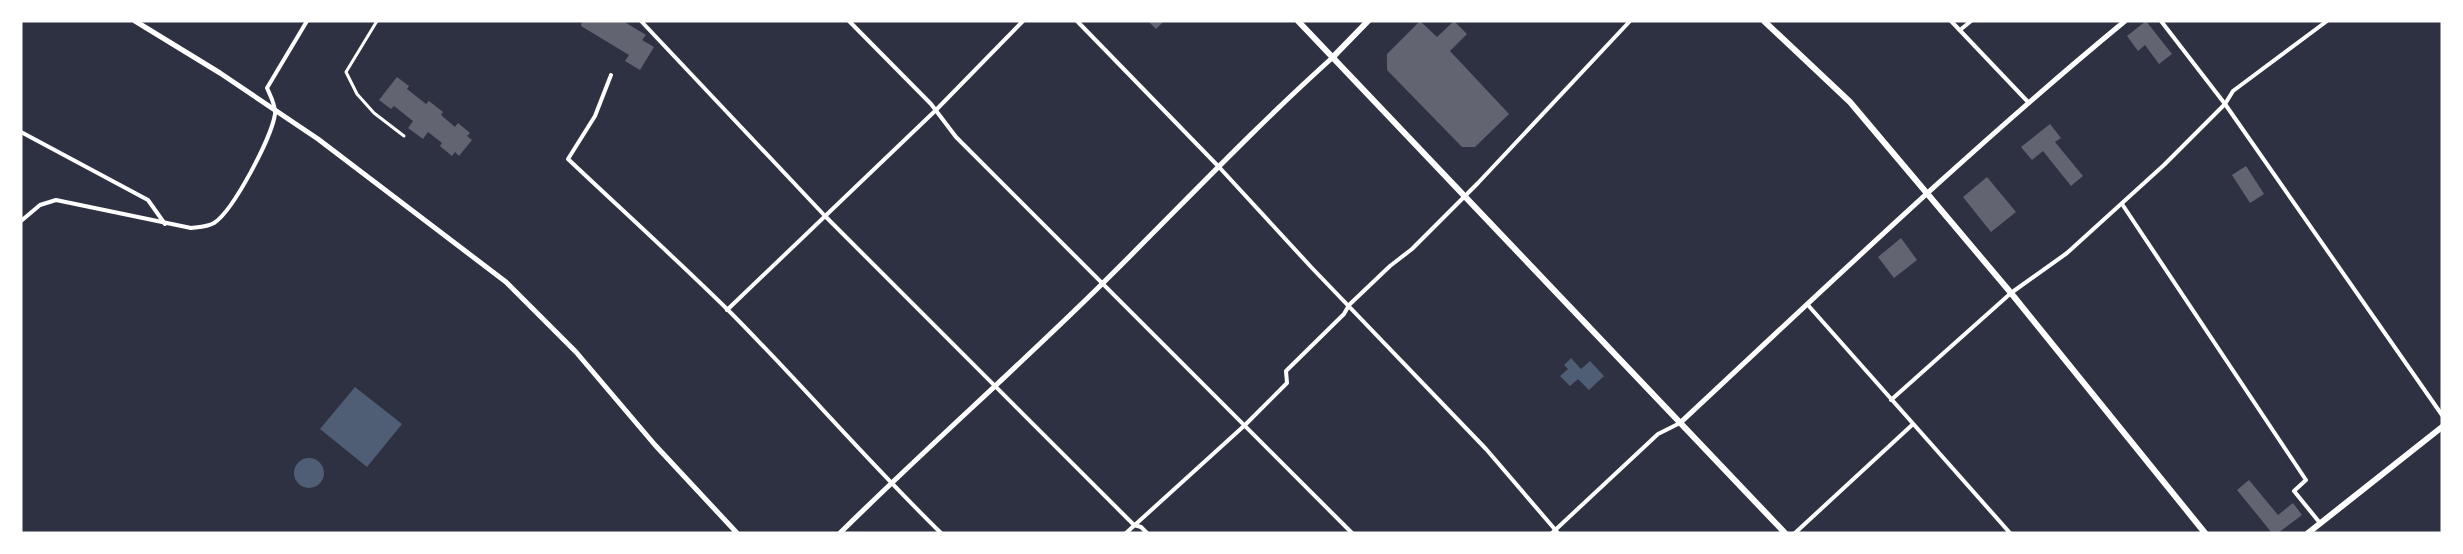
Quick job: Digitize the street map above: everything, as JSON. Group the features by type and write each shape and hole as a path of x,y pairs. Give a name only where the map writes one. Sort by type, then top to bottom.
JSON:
{"main road":[{"path":"1298,21 1785,533"},
{"path":"1332,58 1368,21"},
{"path":"1764,21 1850,102 2011,293 2205,533"},
{"path":"2308,533 2442,426"}],"street":[{"path":"135,21 219,73 318,139 506,282 576,352 655,446 737,533"},
{"path":"21,221 40,205 56,200 191,228 208,226 216,222 229,207 270,136 275,111 267,88 307,21"},
{"path":"377,21 346,72 357,94 374,113 404,136"},
{"path":"641,21 826,217 1134,525 1141,527 1147,533"},
{"path":"849,21 936,111 956,137 1352,533"},
{"path":"727,310 936,111 1023,21"},
{"path":"1077,21 1219,166 1486,449 1555,532 1659,434 1680,423 1927,193 2125,21"},
{"path":"1126,533 1245,425 1287,383 1286,371 1344,314 1349,305 1390,266 1412,249 1630,21"},
{"path":"1951,21 2029,103"},
{"path":"1960,30 1971,21"},
{"path":"2161,21 2225,105 2442,415"},
{"path":"1891,400 2011,293 2067,254 2225,105 2233,91 2327,21"},
{"path":"840,533 1102,284 1219,166 1332,58"},
{"path":"611,75 595,117 568,159 727,310 857,445 890,483 941,533"},
{"path":"21,132 148,200 165,224"},
{"path":"2122,204 2306,480 2294,491 2320,523"},
{"path":"1808,304 1912,425 2010,533"},
{"path":"1795,533 1912,425"}],"water":[{"path":"1571,358 1581,369 1590,361 1604,376 1589,390 1578,379 1570,386 1560,376 1568,369 1564,365"},
{"path":"355,387 402,424 367,467 320,429"},
{"path":"309,458 320,462 324,473 320,484 309,488 298,484 294,473 298,462"}],"building":[{"path":"582,21 623,21 646,35 642,40 654,47 640,70 625,61 629,55 581,26"},
{"path":"1148,21 1164,21 1156,29"},
{"path":"1420,21 1437,37 1454,21 1467,34 1450,51 1509,114 1475,147 1462,147 1387,70 1387,54"},
{"path":"2146,21 2172,54 2159,64 2145,45 2138,51 2127,36"},
{"path":"397,77 409,86 407,89 426,104 429,101 443,112 441,115 455,127 458,123 470,133 467,136 472,140 459,156 455,152 452,156 440,146 442,143 428,132 423,139 408,128 413,121 394,106 391,109 379,100"},
{"path":"2050,124 2061,138 2055,142 2083,176 2071,186 2043,151 2032,160 2021,147"},
{"path":"2246,166 2264,194 2250,203 2232,175"},
{"path":"1987,177 2016,212 1991,232 1963,197"},
{"path":"1901,238 1917,260 1894,278 1878,257"},
{"path":"2249,480 2278,515 2293,503 2302,515 2278,533 2272,533 2237,490"}]}
